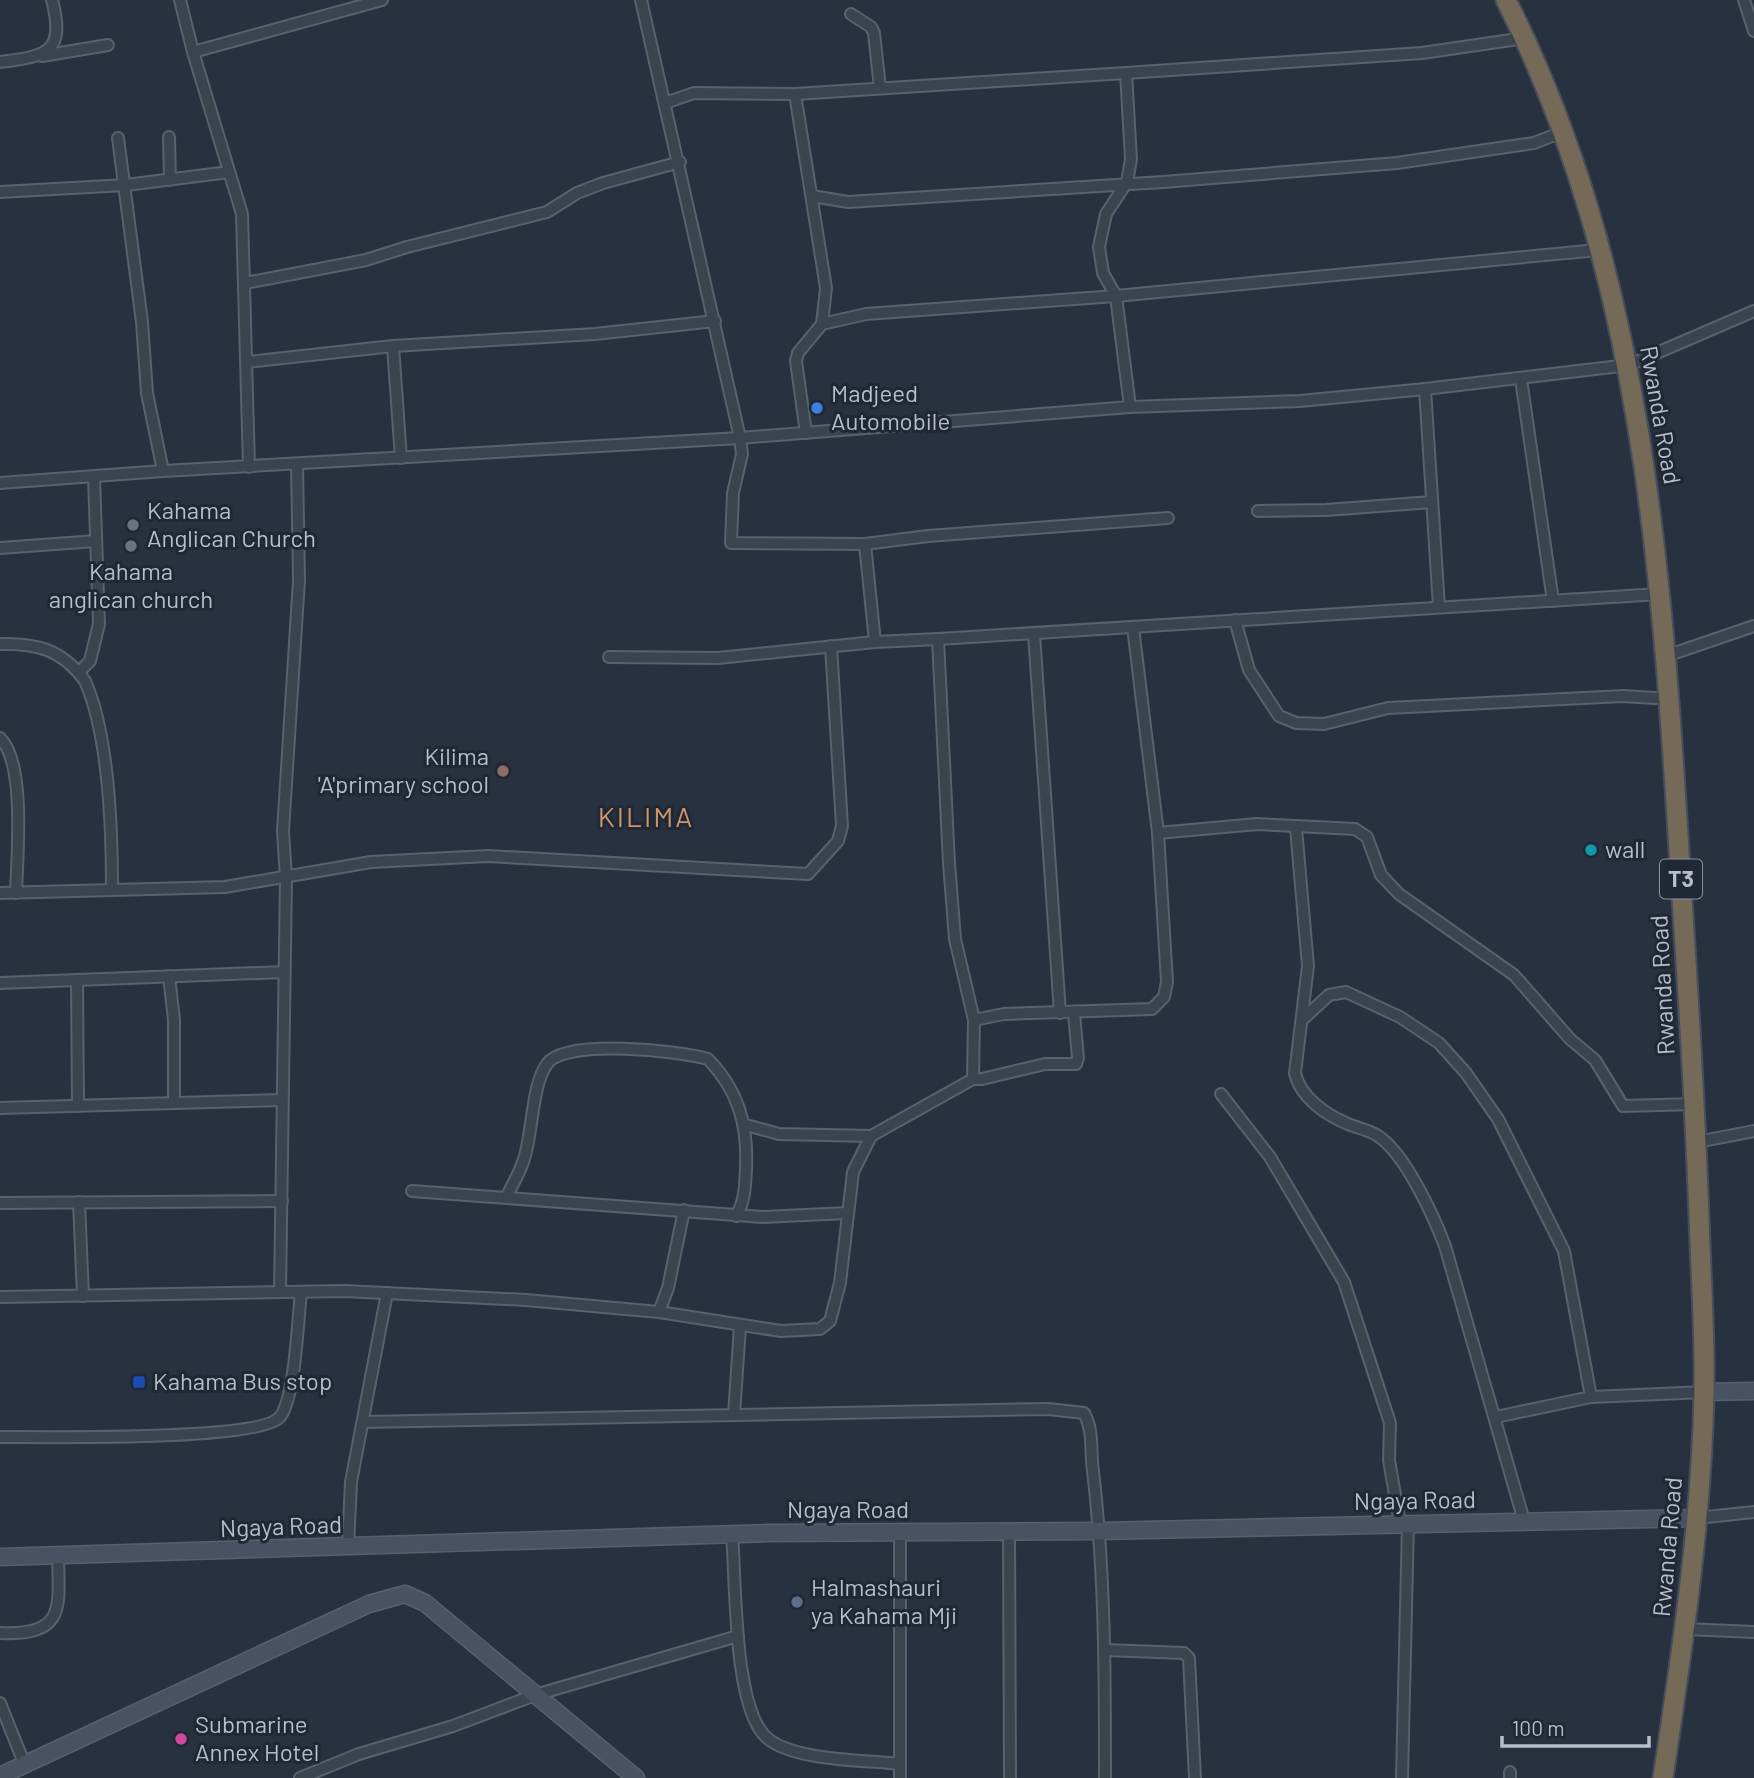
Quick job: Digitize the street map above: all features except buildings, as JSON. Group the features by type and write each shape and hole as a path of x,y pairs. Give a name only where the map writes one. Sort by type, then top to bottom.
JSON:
{"highway":[{"name":"Rwanda Road","path":"1506,0 1525,38 1562,132 1629,365 1653,514 1670,699 1697,1142 1704,1392 1697,1518 1685,1629 1663,1778"}],"street":[{"path":"39,56 47,51 56,34 58,23 52,0"},
{"path":"180,0 242,214 249,467"},
{"path":"193,52 382,0"},
{"path":"641,0 680,162 743,454 733,494 731,542 865,544 928,536 1168,518"},
{"path":"1744,0 1754,31"},
{"path":"851,14 871,27 874,33 880,88"},
{"path":"666,103 694,93 795,94 1126,73 1422,53 1525,38"},
{"path":"0,62 108,45"},
{"path":"1126,73 1131,144 1127,182 1109,208 1100,232 1103,273 1116,296 1130,407"},
{"path":"795,94 826,288 822,324 798,353 796,361 806,433"},
{"path":"811,196 833,202 848,202 1397,163 1534,143 1562,132"},
{"path":"169,137 170,180"},
{"path":"118,138 126,185 147,393 163,471"},
{"path":"245,283 366,260 547,212 577,193 603,183 680,162"},
{"path":"0,192 126,185 229,172"},
{"path":"822,324 866,314 1116,296 1598,250"},
{"path":"0,484 163,471 740,438 1130,407 1300,401 1425,389 1629,365 1754,311"},
{"path":"247,362 393,346 595,334 715,321"},
{"path":"393,346 401,458"},
{"path":"1521,379 1553,601"},
{"path":"1425,389 1439,607"},
{"path":"280,1292 286,879 283,831 299,580 297,464"},
{"path":"79,672 90,661 99,624 94,477"},
{"path":"1258,510 1326,510 1432,502"},
{"path":"0,548 96,541"},
{"path":"865,544 875,642"},
{"path":"609,657 718,658 875,642 1660,594"},
{"path":"1235,620 1249,670 1279,716 1296,723 1324,724 1388,708 1623,696 1670,699"},
{"path":"974,1020 1004,1014 1152,1009 1164,997 1167,982 1158,832 1133,626"},
{"path":"1666,656 1754,626"},
{"path":"1034,634 1060,1013"},
{"path":"938,639 955,939 974,1020 973,1079"},
{"path":"0,644 32,643 50,651 79,672 89,690 101,744 111,825 112,889"},
{"path":"0,893 225,887 286,879 371,862 488,856 808,874 838,841 842,826 831,646"},
{"path":"0,738 5,742 14,773 18,831 16,893"},
{"path":"1158,832 1257,824 1355,829 1367,837 1381,875 1399,894 1514,975 1570,1039 1595,1060 1623,1106 1695,1104"},
{"path":"1296,828 1308,966 1304,1019 1295,1073 1297,1084 1318,1106 1345,1123 1379,1136 1415,1182 1433,1214 1446,1246 1524,1521"},
{"path":"0,983 284,972"},
{"path":"169,976 174,1020 174,1103"},
{"path":"77,980 78,1107"},
{"path":"1304,1019 1323,999 1346,992 1400,1017 1420,1030 1439,1043 1466,1073 1498,1119 1564,1251 1591,1397"},
{"path":"746,1125 779,1134 871,1136 973,1079 1045,1064 1076,1063 1079,1058 1074,1013"},
{"path":"507,1196 523,1162 541,1075 548,1062 558,1054 627,1048 708,1059 735,1095 746,1125 746,1186 743,1203 736,1216"},
{"path":"1221,1094 1270,1157 1344,1282 1390,1423 1389,1460 1404,1524 1402,1778"},
{"path":"0,1108 281,1100"},
{"path":"1697,1142 1754,1131"},
{"path":"0,1297 280,1292 387,1293 526,1300 659,1312 740,1326 802,1332 820,1329 830,1321 845,1255 853,1172 871,1136"},
{"path":"412,1191 507,1196 736,1216 799,1218 848,1213"},
{"path":"0,1203 282,1201"},
{"path":"79,1202 83,1296"},
{"path":"659,1312 668,1289 684,1210"},
{"path":"0,1437 178,1434 273,1424 282,1415 290,1389 301,1292"},
{"path":"348,1547 351,1482 387,1293"},
{"path":"734,1415 740,1326"},
{"path":"1496,1417 1591,1397 1754,1391"},
{"path":"363,1422 487,1422 1048,1409 1084,1413 1091,1432 1100,1531 1105,1650 1105,1778"},
{"path":"1697,1518 1754,1512"},
{"name":"Ngaya Road","path":"0,1557 732,1534 1100,1531 1697,1518"},
{"path":"900,1532 900,1778"},
{"path":"1009,1532 1010,1778"},
{"path":"732,1534 738,1636 743,1676 755,1723 767,1738 803,1753 900,1764"},
{"path":"0,1633 34,1630 55,1617 59,1609 58,1556"},
{"path":"0,1776 23,1763 393,1595 411,1595 425,1603 636,1778"},
{"path":"1685,1629 1754,1632"},
{"path":"300,1778 359,1754 453,1726 535,1695 738,1636"},
{"path":"1105,1650 1184,1653 1189,1658 1195,1778"},
{"path":"0,1703 23,1763"}],"place":[{"name":"Madjeed Automobile","path":"817,408"},
{"name":"Kahama Anglican Church","path":"133,525"},
{"name":"Kahama anglican church","path":"131,546"},
{"name":"Kilima 'A'primary school","path":"503,771"},
{"name":"wall","path":"1591,850"},
{"name":"Kahama Bus stop","path":"139,1382"},
{"name":"Halmashauri ya Kahama Mji","path":"797,1602"},
{"name":"Submarine Annex Hotel","path":"181,1739"}],"district":[{"name":"KILIMA","path":"646,817"}]}
